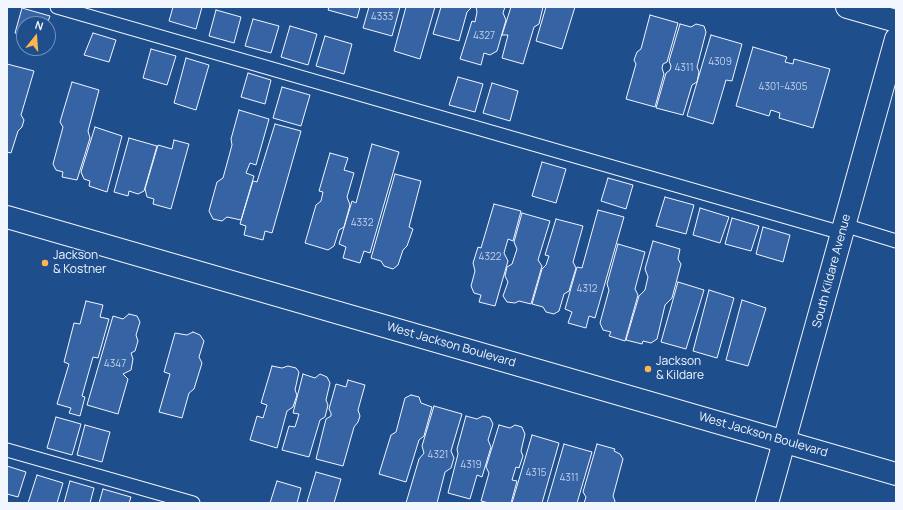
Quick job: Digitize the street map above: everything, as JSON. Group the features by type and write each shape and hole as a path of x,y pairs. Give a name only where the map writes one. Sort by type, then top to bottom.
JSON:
{"street":[{"path":"847,7 896,21"},
{"name":"South Kildare Avenue","path":"767,503 896,39"},
{"name":"West Jackson Boulevard","path":"7,217 896,474"}],"lane":[{"path":"57,7 843,229 896,241"},
{"path":"7,450 193,503"}],"building":[{"path":"173,7 202,7 196,29 169,21"},
{"path":"329,7 360,7 357,18 328,10"},
{"path":"369,7 400,7 392,36 363,28"},
{"path":"406,7 435,7 420,59 394,51"},
{"path":"441,7 472,7 467,12 459,41 433,34"},
{"path":"476,7 505,7 503,13 506,20 497,51 490,55 484,53 481,65 460,59 472,21 475,22 477,12"},
{"path":"511,7 543,7 539,24 534,27 523,64 502,58 508,35 502,35"},
{"path":"546,7 575,7 562,49 536,41"},
{"path":"22,8 50,16 20,16"},
{"path":"216,10 241,17 234,43 209,36"},
{"path":"650,15 678,23 667,62 663,64 662,68 664,74 655,107 626,99 636,64 634,60 637,52 641,49"},
{"path":"253,19 279,26 271,53 245,46"},
{"path":"680,24 691,27 696,24 704,26 706,32 697,67 699,72 697,82 692,85 683,115 656,108 666,73 670,70 671,66 669,61"},
{"path":"290,26 317,34 308,65 281,57"},
{"path":"93,33 116,40 109,62 84,55"},
{"path":"711,35 742,44 732,81 726,80 713,124 687,116"},
{"path":"325,36 352,44 344,74 316,66"},
{"path":"753,47 787,57 785,62 793,64 794,59 830,69 813,128 779,118 780,113 771,110 769,116 736,106"},
{"path":"151,49 176,56 167,85 143,78"},
{"path":"186,58 209,65 196,110 174,103"},
{"path":"7,64 34,71 21,115 24,120 22,127 18,131 11,153 7,152"},
{"path":"248,73 271,80 265,104 241,97"},
{"path":"458,77 483,84 475,112 449,105"},
{"path":"72,82 99,90 88,131 90,138 77,180 62,177 63,172 56,170 53,164 63,127 60,122"},
{"path":"492,83 518,91 510,121 483,113"},
{"path":"282,87 310,95 301,126 273,118"},
{"path":"239,110 269,119 256,165 250,163 246,173 254,176 241,220 227,217 222,221 213,219 209,211 217,182 223,178 232,145 231,139"},
{"path":"275,124 301,131 272,233 265,231 263,240 244,235 246,226 240,224 253,181 257,182"},
{"path":"95,127 122,136 107,192 89,186 90,181 84,179 81,172"},
{"path":"129,138 157,146 144,191 138,194 129,191 128,196 114,192"},
{"path":"174,140 189,144 171,209 153,204 154,199 147,197 145,189 158,145 172,149"},
{"path":"372,144 399,152 370,253 364,251 360,263 343,258 346,247 339,244 352,201 356,203"},
{"path":"330,153 348,158 344,170 354,173 347,197 350,205 344,227 339,230 334,246 328,250 305,243 316,205 321,201 323,192 319,191"},
{"path":"542,162 566,169 556,203 532,196"},
{"path":"395,174 421,181 409,227 413,229 398,265 393,269 384,266 381,261 371,258"},
{"path":"608,178 633,185 626,209 601,201"},
{"path":"665,197 694,205 686,234 656,226"},
{"path":"494,204 521,211 513,241 508,239 504,253 508,261 495,306 479,302 481,295 474,293 471,286 475,271 473,263 478,247 481,248"},
{"path":"700,208 729,217 720,243 693,235"},
{"path":"598,210 624,217 595,318 589,316 586,328 568,323 572,312 565,309 577,267 582,268"},
{"path":"522,213 550,221 538,260 542,266 531,304 519,301 515,303 507,302 503,296 508,282 505,276 507,267 512,264 517,249 514,242"},
{"path":"732,218 759,226 751,251 725,244"},
{"path":"556,219 583,226 573,262 576,268 569,291 564,294 559,311 554,314 546,312 543,307 532,304 542,269 546,265 549,256 545,255"},
{"path":"763,227 790,235 783,262 756,254"},
{"path":"653,241 680,249 678,259 681,264 672,298 665,305 657,339 651,343 643,341 642,344 626,340 639,296 645,290 648,277 645,269"},
{"path":"618,244 645,252 635,289 638,295 625,341 609,336 611,332 603,330 600,323 609,290 607,284"},
{"path":"678,282 704,290 686,349 661,342"},
{"path":"709,290 734,298 717,358 693,351"},
{"path":"742,300 766,308 748,366 726,360"},
{"path":"86,301 103,305 100,317 109,319 98,358 93,357 82,396 85,397 80,416 69,413 71,408 57,404 69,364 64,362 74,323 80,324"},
{"path":"129,314 137,316 140,322 136,335 138,341 135,351 131,353 133,359 131,370 123,374 128,379 118,414 87,405 113,316 123,319"},
{"path":"193,332 200,335 204,341 199,357 202,363 194,389 189,393 182,418 159,412 170,374 164,372 175,333 187,335"},
{"path":"272,366 282,368 288,366 296,368 299,372 295,390 297,395 293,407 287,411 277,448 250,440 257,416 263,418 267,405 261,403"},
{"path":"303,374 315,378 320,374 327,377 330,383 326,400 328,405 325,417 320,420 309,457 282,450 289,426 295,427 299,414 293,413"},
{"path":"348,380 365,385 358,410 360,416 354,427 343,466 316,459 326,419 331,416 329,409 336,384 346,387"},
{"path":"411,395 419,397 421,403 432,407 424,436 419,440 406,482 379,474 391,435 396,432 405,398"},
{"path":"434,406 462,414 451,451 454,458 451,468 445,472 437,503 406,503 419,459 424,453 422,446"},
{"path":"466,416 477,419 483,416 490,418 493,424 488,440 491,447 482,477 477,475 470,499 448,493 458,454 457,449"},
{"path":"56,417 81,424 72,455 47,448"},
{"path":"85,425 110,432 102,462 77,455"},
{"path":"499,425 510,428 515,425 522,427 525,434 521,451 523,456 519,468 516,467 512,480 517,481 511,503 489,503 481,501 489,473 486,467"},
{"path":"532,435 559,443 542,503 512,503"},
{"path":"564,444 592,452 577,503 547,503"},
{"path":"597,444 615,449 614,451 620,454 623,459 613,496 615,501 614,503 584,503 586,497 583,492"},
{"path":"7,466 26,472 18,497 7,494"},
{"path":"316,472 341,479 334,503 307,502"},
{"path":"37,475 63,483 57,503 28,503"},
{"path":"70,481 94,488 90,503 64,503"},
{"path":"277,481 301,488 297,503 270,503"},
{"path":"103,489 131,497 129,503 99,503"}],"place":[{"name":"Jackson & Kostner","path":"45,263"},
{"name":"Jackson & Kildare","path":"648,369"}]}
